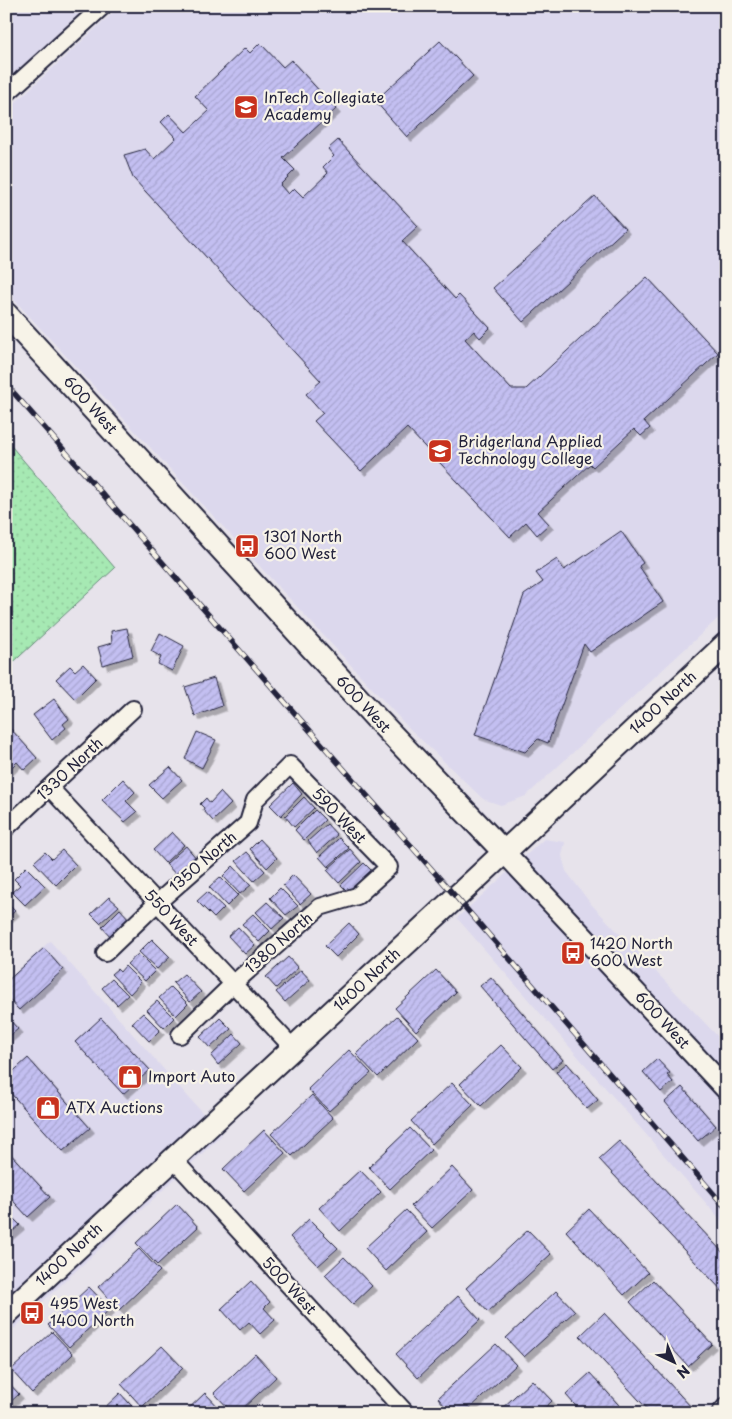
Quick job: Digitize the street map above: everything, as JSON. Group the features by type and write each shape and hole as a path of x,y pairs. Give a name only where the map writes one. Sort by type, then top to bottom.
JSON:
{"main road":[{"name":"600 West","path":"6,314 376,718 504,852"},
{"name":"1400 North","path":"6,1314 726,644"}],"street":[{"path":"6,94 103,6"},
{"name":"1330 North","path":"6,828 133,710"},
{"name":"590 West","path":"290,765 389,867"},
{"name":"1350 North","path":"106,952 157,903 248,823 255,800 290,765"},
{"name":"550 West","path":"50,788 293,1048"},
{"name":"600 West","path":"504,852 726,1089"},
{"name":"1380 North","path":"180,1035 233,984 320,907 357,896 389,867"},
{"name":"500 West","path":"173,1159 406,1413"},
{"path":"720,1413 726,1406"}],"shaded area":[{"path":"6,6 87,6 6,81"},
{"name":"Bridgerland Applied Technology College","path":"120,6 726,6 726,611 526,796 501,805 483,799 406,725 6,291 6,111"},
{"path":"544,839 565,842 562,856 566,871 591,904 726,1045 726,1226 457,918"},
{"path":"50,941 222,1135 6,1336 6,981"}],"green space":[{"path":"6,440 115,568 6,669"}],"building":[{"path":"440,41 473,76 407,137 375,101"},
{"path":"260,43 283,67 291,60 336,109 283,158 295,170 280,185 288,194 294,188 303,197 328,173 323,167 334,156 328,149 338,140 418,226 402,241 455,299 459,295 490,328 480,338 474,331 465,339 511,389 526,389 647,277 718,353 644,421 650,428 641,436 634,429 593,467 590,464 538,512 549,524 537,535 526,522 510,537 407,428 361,471 314,421 323,413 306,394 321,381 133,178 124,155 145,149 154,159 176,138 161,122 169,114 186,132 209,111 195,96 245,48 250,53"},
{"path":"595,196 625,229 523,322 493,288"},
{"path":"621,531 643,563 639,566 663,602 590,652 584,644 548,743 538,739 525,752 475,735 524,595 543,582 536,573 557,559 564,570"},
{"path":"127,628 133,656 103,665 98,647 112,643 111,631"},
{"path":"160,633 184,646 172,671 158,664 161,657 151,651"},
{"path":"83,664 96,678 75,699 56,679 70,666 75,671"},
{"path":"214,678 222,706 195,716 185,687"},
{"path":"54,699 69,719 63,724 66,728 52,740 33,715"},
{"path":"10,728 37,758 24,770 17,762 8,771 6,769 6,731"},
{"path":"197,732 216,740 202,768 185,759"},
{"path":"170,767 182,780 162,798 149,785"},
{"path":"123,779 135,792 126,801 137,812 125,822 102,800"},
{"path":"293,783 302,794 281,816 270,805"},
{"path":"220,792 231,804 213,821 200,804 206,798 210,803"},
{"path":"304,797 314,808 294,827 285,816"},
{"path":"315,810 325,820 304,840 295,830"},
{"path":"327,824 337,835 317,853 308,841"},
{"path":"172,832 184,845 165,863 153,850"},
{"path":"339,838 349,848 328,867 319,857"},
{"path":"260,839 277,858 267,868 250,849"},
{"path":"186,846 197,859 178,877 166,864"},
{"path":"350,849 361,862 339,883 327,870"},
{"path":"62,850 76,865 56,885 34,862 45,852 52,859"},
{"path":"247,852 265,871 254,881 236,861"},
{"path":"364,863 374,873 351,895 341,885"},
{"path":"233,866 251,885 240,894 223,876"},
{"path":"26,867 45,886 25,905 12,892 20,885 14,879"},
{"path":"293,875 311,894 300,904 283,885"},
{"path":"220,877 238,895 227,906 209,887"},
{"path":"280,888 298,906 286,915 270,898"},
{"path":"207,892 224,908 214,918 197,901"},
{"path":"109,897 119,906 100,923 91,914"},
{"path":"6,902 15,911 6,919"},
{"path":"267,902 284,918 272,929 256,912"},
{"path":"120,909 130,920 111,937 102,927"},
{"path":"253,914 270,931 259,942 242,924"},
{"path":"349,923 359,934 336,957 325,946"},
{"path":"238,927 255,945 245,954 228,936"},
{"path":"152,939 170,957 157,969 139,952"},
{"path":"44,948 63,970 19,1010 6,996 6,982"},
{"path":"138,954 155,971 145,981 127,964"},
{"path":"288,957 298,968 276,988 266,977"},
{"path":"125,966 141,982 130,994 111,974 117,969 120,972"},
{"path":"301,970 310,980 285,1002 276,992"},
{"path":"436,970 456,992 416,1031 395,1008"},
{"path":"184,974 201,992 190,1002 173,983"},
{"path":"491,977 563,1060 552,1069 480,986"},
{"path":"112,979 128,995 117,1005 102,988"},
{"path":"171,987 188,1004 176,1016 159,998"},
{"path":"157,1001 174,1018 164,1028 147,1010"},
{"path":"143,1013 160,1030 149,1041 132,1023"},
{"path":"6,1016 18,1029 6,1039"},
{"path":"397,1016 418,1038 378,1077 356,1054"},
{"path":"101,1018 150,1070 123,1094 75,1042"},
{"path":"220,1018 231,1029 210,1048 200,1037"},
{"path":"234,1034 242,1043 218,1065 211,1056"},
{"path":"501,1045 522,1067 481,1106 460,1084"},
{"path":"349,1050 371,1073 329,1111 308,1089"},
{"name":"ATX Auctions","path":"28,1058 90,1128 63,1151 6,1088 6,1078"},
{"path":"657,1059 670,1073 667,1075 673,1082 661,1092 643,1072"},
{"path":"567,1063 598,1100 587,1109 556,1072"},
{"path":"452,1083 473,1105 432,1144 411,1121"},
{"path":"682,1087 716,1126 698,1141 665,1102"},
{"path":"312,1095 333,1118 292,1156 271,1134"},
{"path":"410,1128 431,1150 390,1189 369,1167"},
{"path":"264,1130 285,1153 244,1191 223,1169"},
{"path":"619,1141 726,1256 726,1295 599,1159"},
{"path":"6,1149 50,1197 28,1217 6,1193"},
{"path":"452,1167 473,1190 432,1228 411,1206"},
{"path":"360,1170 381,1192 340,1231 319,1208"},
{"path":"177,1204 198,1227 157,1265 136,1243"},
{"path":"589,1209 648,1273 624,1295 566,1231"},
{"path":"406,1210 427,1232 386,1271 365,1248"},
{"path":"6,1211 20,1225 6,1237"},
{"path":"309,1219 338,1248 318,1266 290,1237"},
{"path":"528,1230 551,1254 488,1312 466,1288"},
{"path":"139,1249 160,1271 119,1310 98,1287"},
{"path":"344,1257 372,1286 353,1304 325,1275"},
{"path":"653,1280 712,1344 688,1366 630,1302"},
{"path":"251,1281 270,1302 264,1308 275,1320 260,1334 249,1322 240,1330 221,1309"},
{"path":"89,1287 110,1309 69,1347 48,1325"},
{"path":"556,1291 575,1311 524,1357 506,1338"},
{"path":"458,1296 480,1320 418,1378 396,1354"},
{"path":"604,1313 692,1408 687,1413 651,1413 580,1336"},
{"path":"52,1332 73,1354 32,1393 11,1370"},
{"path":"496,1344 516,1365 465,1413 451,1413 438,1398"},
{"path":"162,1346 183,1368 142,1407 121,1384"},
{"path":"255,1354 276,1377 238,1413 233,1413 214,1393"},
{"path":"590,1373 626,1413 582,1413 566,1395"},
{"path":"6,1380 19,1394 6,1406"},
{"path":"532,1380 552,1401 539,1413 497,1413"},
{"path":"120,1393 138,1413 99,1413"},
{"path":"205,1393 224,1413 184,1413"}],"railway":[{"path":"6,384 726,1208"}],"place":[{"name":"InTech Collegiate Academy","path":"246,107"},
{"name":"Bridgerland Applied Technology College","path":"440,451"},
{"name":"1301 North 600 West","path":"247,546"},
{"name":"1420 North 600 West","path":"573,953"},
{"name":"Import Auto","path":"130,1077"},
{"name":"ATX Auctions","path":"48,1108"},
{"name":"495 West 1400 North","path":"32,1313"}]}
